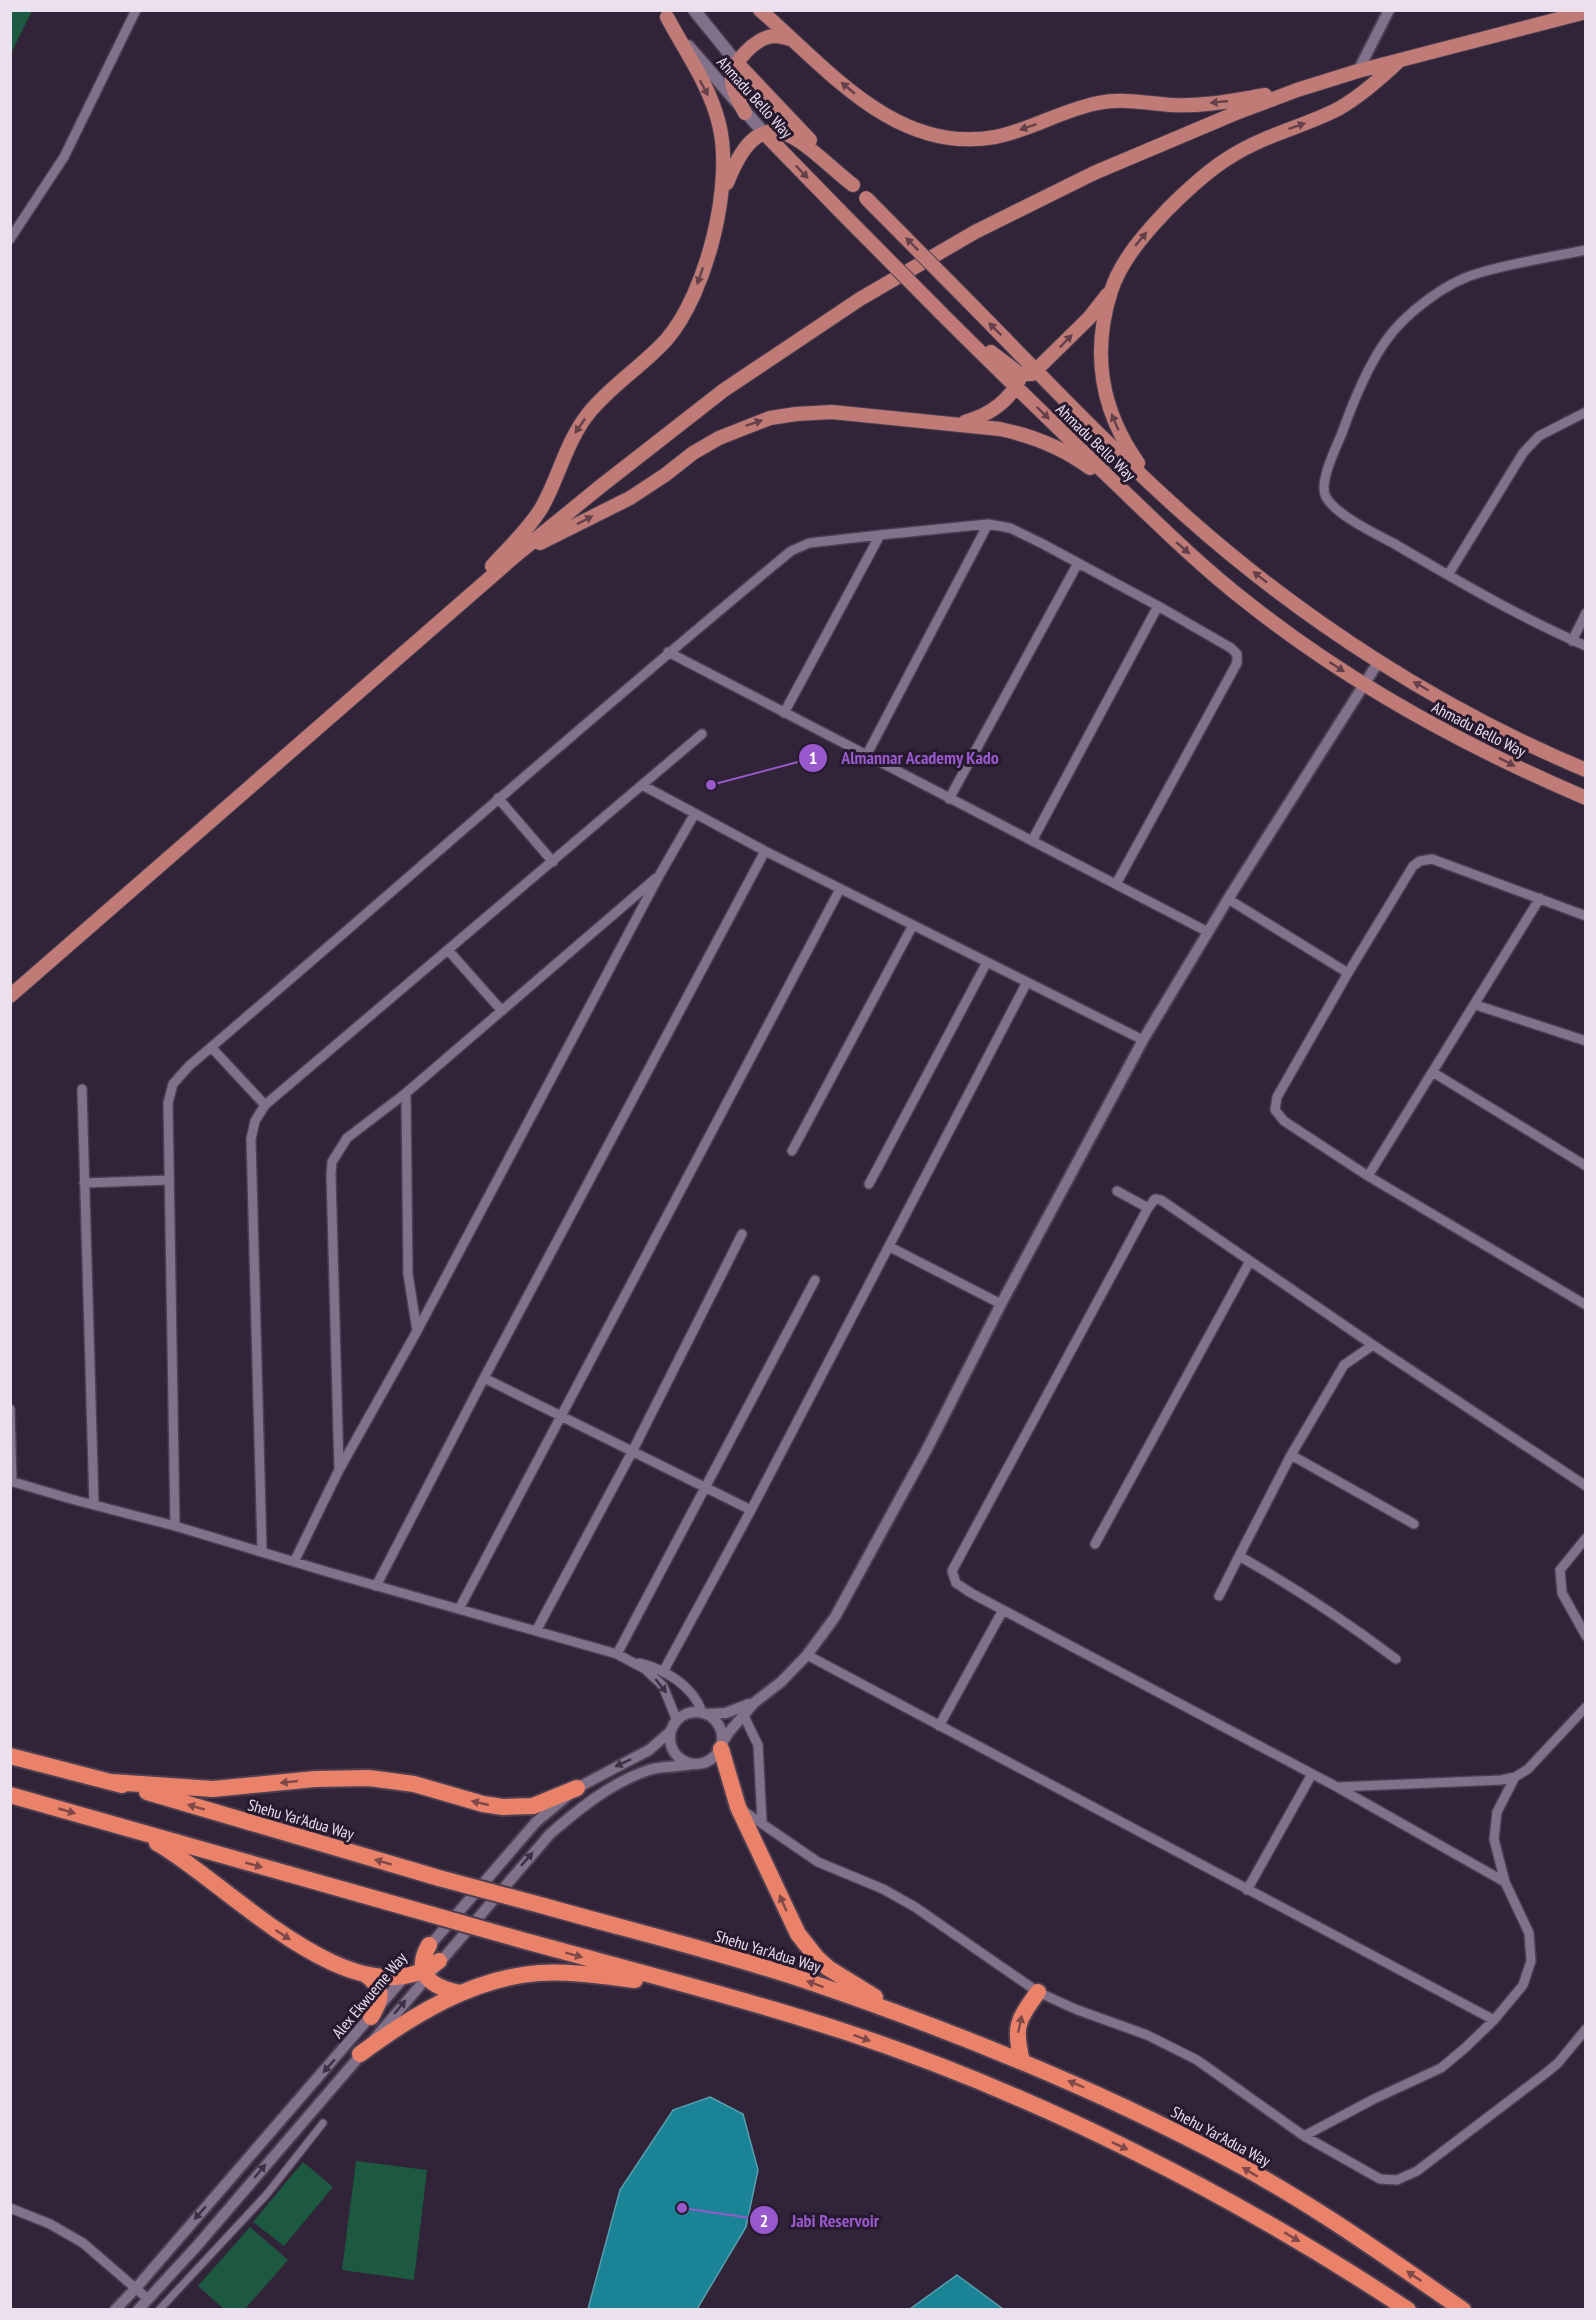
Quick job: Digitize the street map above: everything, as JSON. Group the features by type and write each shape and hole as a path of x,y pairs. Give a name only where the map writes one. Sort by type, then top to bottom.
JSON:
{"highway":[{"path":"721,1746 738,1807 791,1921 817,1958 848,1982 938,2028"},
{"name":"Shehu Yar'Adua Way","path":"10,1756 112,1782 439,1878 740,1960 938,2028 1095,2092 1235,2163 1368,2244 1462,2310"},
{"path":"112,1782 213,1789 315,1779 369,1778 414,1784 483,1804 511,1807 533,1806 577,1788"},
{"path":"10,1795 699,1988 856,2036 977,2082 1128,2149 1254,2216 1360,2278 1408,2310"},
{"path":"132,1830 181,1857 290,1940 365,1974 378,1985 380,1990 379,2003 371,2017"},
{"path":"429,1945 423,1959 425,1974 442,1988 461,1993"},
{"path":"365,1974 405,1977 425,1974 440,1960"},
{"path":"360,2054 422,2011 461,1993 517,1976 539,1973 593,1975 699,1988"},
{"path":"1022,2061 1018,2043 1019,2018 1038,1992"}],"main road":[{"name":"Ahmadu Bello Way","path":"694,10 737,63 853,185 1037,371 1188,519 1262,579 1333,632 1462,709 1544,752 1586,770"},
{"path":"760,10 850,91 890,118 927,133 962,139 995,137 1058,115 1098,103 1118,100 1171,105 1198,104 1297,90"},
{"path":"10,996 515,556 724,390 860,299 975,232 1094,173 1236,112 1358,71 1586,12"},
{"name":"Ahmadu Bello Way","path":"665,14 693,53 745,113 940,314 953,326 972,336 1176,542 1247,603 1320,657 1445,732 1534,776 1586,798"},
{"path":"447,615 531,522 547,497 575,431 599,401 654,352 677,326 699,282 722,198 724,151 719,123 710,99 665,14"},
{"path":"745,113 732,84 737,63 754,46 768,38 780,36 795,41"},
{"path":"958,424 981,417 993,410 1018,380 1037,371 1089,318 1111,290 1134,248 1172,205 1206,174 1256,142 1339,108 1375,84 1402,59"},
{"path":"722,198 742,153 753,140 764,133 774,131 792,135 853,185"},
{"path":"1111,290 1101,343 1101,371 1106,398 1123,440 1157,490"},
{"path":"1011,345 1018,380"},
{"path":"515,556 630,498 693,453 719,438 770,418 796,414 832,412 958,424 1027,434 1087,465 1133,500"}],"street":[{"path":"10,239 64,157 136,10"},
{"path":"1358,71 1389,10"},
{"path":"1586,250 1477,273 1441,290 1408,316 1386,341 1369,369 1348,416 1323,483 1325,495 1332,505 1364,527 1532,622 1586,646"},
{"path":"1448,575 1522,453 1539,436 1586,412"},
{"path":"866,756 988,524"},
{"path":"176,1526 168,1103 173,1084 189,1066 498,798 668,652 791,551 809,543 988,524 1010,528 1158,606 1231,648 1237,654 1237,663 1116,884"},
{"path":"784,713 880,536"},
{"path":"949,799 1078,563"},
{"path":"1032,841 1158,606"},
{"path":"1572,641 1586,613"},
{"path":"668,652 1208,932"},
{"path":"440,1960 534,1851 568,1818 589,1802 652,1769 702,1764 711,1760 743,1714 781,1682 807,1655 835,1617 927,1449 1001,1304 1143,1040 1228,899 1379,661"},
{"path":"262,1551 251,1139 255,1121 265,1105 702,734"},
{"path":"642,785 694,815 1143,1040"},
{"path":"498,798 553,862"},
{"path":"294,1562 339,1470 417,1331 660,874 694,815"},
{"path":"376,1586 484,1378 765,851"},
{"path":"1586,916 1432,858 1420,861 1413,866 1348,973 1277,1097 1275,1110 1284,1121 1368,1176 1586,1305"},
{"path":"339,1470 332,1162 347,1138 406,1093 660,874"},
{"path":"459,1609 840,889"},
{"path":"1368,1176 1434,1073 1540,898"},
{"path":"1228,899 1348,973"},
{"path":"792,1151 913,925"},
{"path":"448,950 502,1011"},
{"path":"869,1184 987,962"},
{"path":"663,1672 751,1510 1028,982"},
{"path":"1476,1005 1586,1041"},
{"path":"211,1047 265,1105"},
{"path":"1434,1073 1586,1166"},
{"path":"82,1089 94,1504"},
{"path":"406,1093 408,1274 417,1331"},
{"path":"84,1183 169,1180"},
{"path":"1117,1191 1148,1208"},
{"path":"1505,1882 1337,1787 1003,1610 956,1583 952,1571 1148,1208 1155,1199 1161,1200 1373,1345 1586,1486"},
{"path":"536,1631 632,1452 742,1234"},
{"path":"890,1247 1001,1304"},
{"path":"1095,1544 1251,1260"},
{"path":"617,1654 815,1280"},
{"path":"1219,1596 1290,1455 1344,1365 1373,1345"},
{"path":"484,1378 751,1510"},
{"path":"10,1409 11,1481 176,1526 376,1586 617,1654 645,1670 663,1686 677,1721"},
{"path":"1290,1455 1414,1524"},
{"path":"1586,1538 1560,1570 1562,1593 1586,1636"},
{"path":"1239,1556 1295,1588 1396,1659"},
{"path":"939,1726 1003,1610"},
{"path":"807,1655 1494,2020"},
{"path":"631,1661 652,1666 694,1695 703,1713 718,1723 722,1731 721,1746"},
{"path":"693,1764 678,1756 672,1749 671,1731 677,1721 692,1712 726,1713 755,1702"},
{"path":"1337,1787 1502,1780 1515,1777 1528,1769 1586,1707"},
{"path":"743,1714 758,1745 762,1822"},
{"name":"Alex Ekwueme Way","path":"115,2310 371,2017 429,1945 536,1822 577,1788 612,1767 650,1750 671,1731"},
{"path":"1247,1890 1312,1774"},
{"path":"1304,2136 1374,2099 1441,2068 1494,2020 1523,1985 1531,1960 1529,1933 1505,1882 1494,1839 1497,1812 1515,1777"},
{"path":"738,1807 818,1862 883,1889 915,1907 1038,1992 1075,2009 1148,2035 1169,2045 1227,2079 1304,2136 1380,2179 1397,2180 1417,2171 1558,2063 1586,2029"},
{"name":"Alex Ekwueme Way","path":"138,2310 196,2247 425,1974"},
{"path":"159,2310 267,2194 323,2123"},
{"path":"10,2208 67,2232 83,2242 148,2299"}],"green space":[{"path":"10,11 32,11 11,53"},
{"path":"356,2161 427,2170 414,2280 342,2270"},
{"path":"303,2162 333,2187 284,2246 253,2222"},
{"path":"250,2227 288,2260 245,2309 224,2309 198,2286"}],"water":[{"path":"710,2097 743,2114 758,2170 746,2227 697,2309 588,2309 620,2190 673,2110"},
{"path":"957,2275 1003,2309 910,2309"}],"place":[{"name":"Almannar Academy Kado","path":"711,785"},
{"name":"Jabi Reservoir","path":"682,2208"}]}
